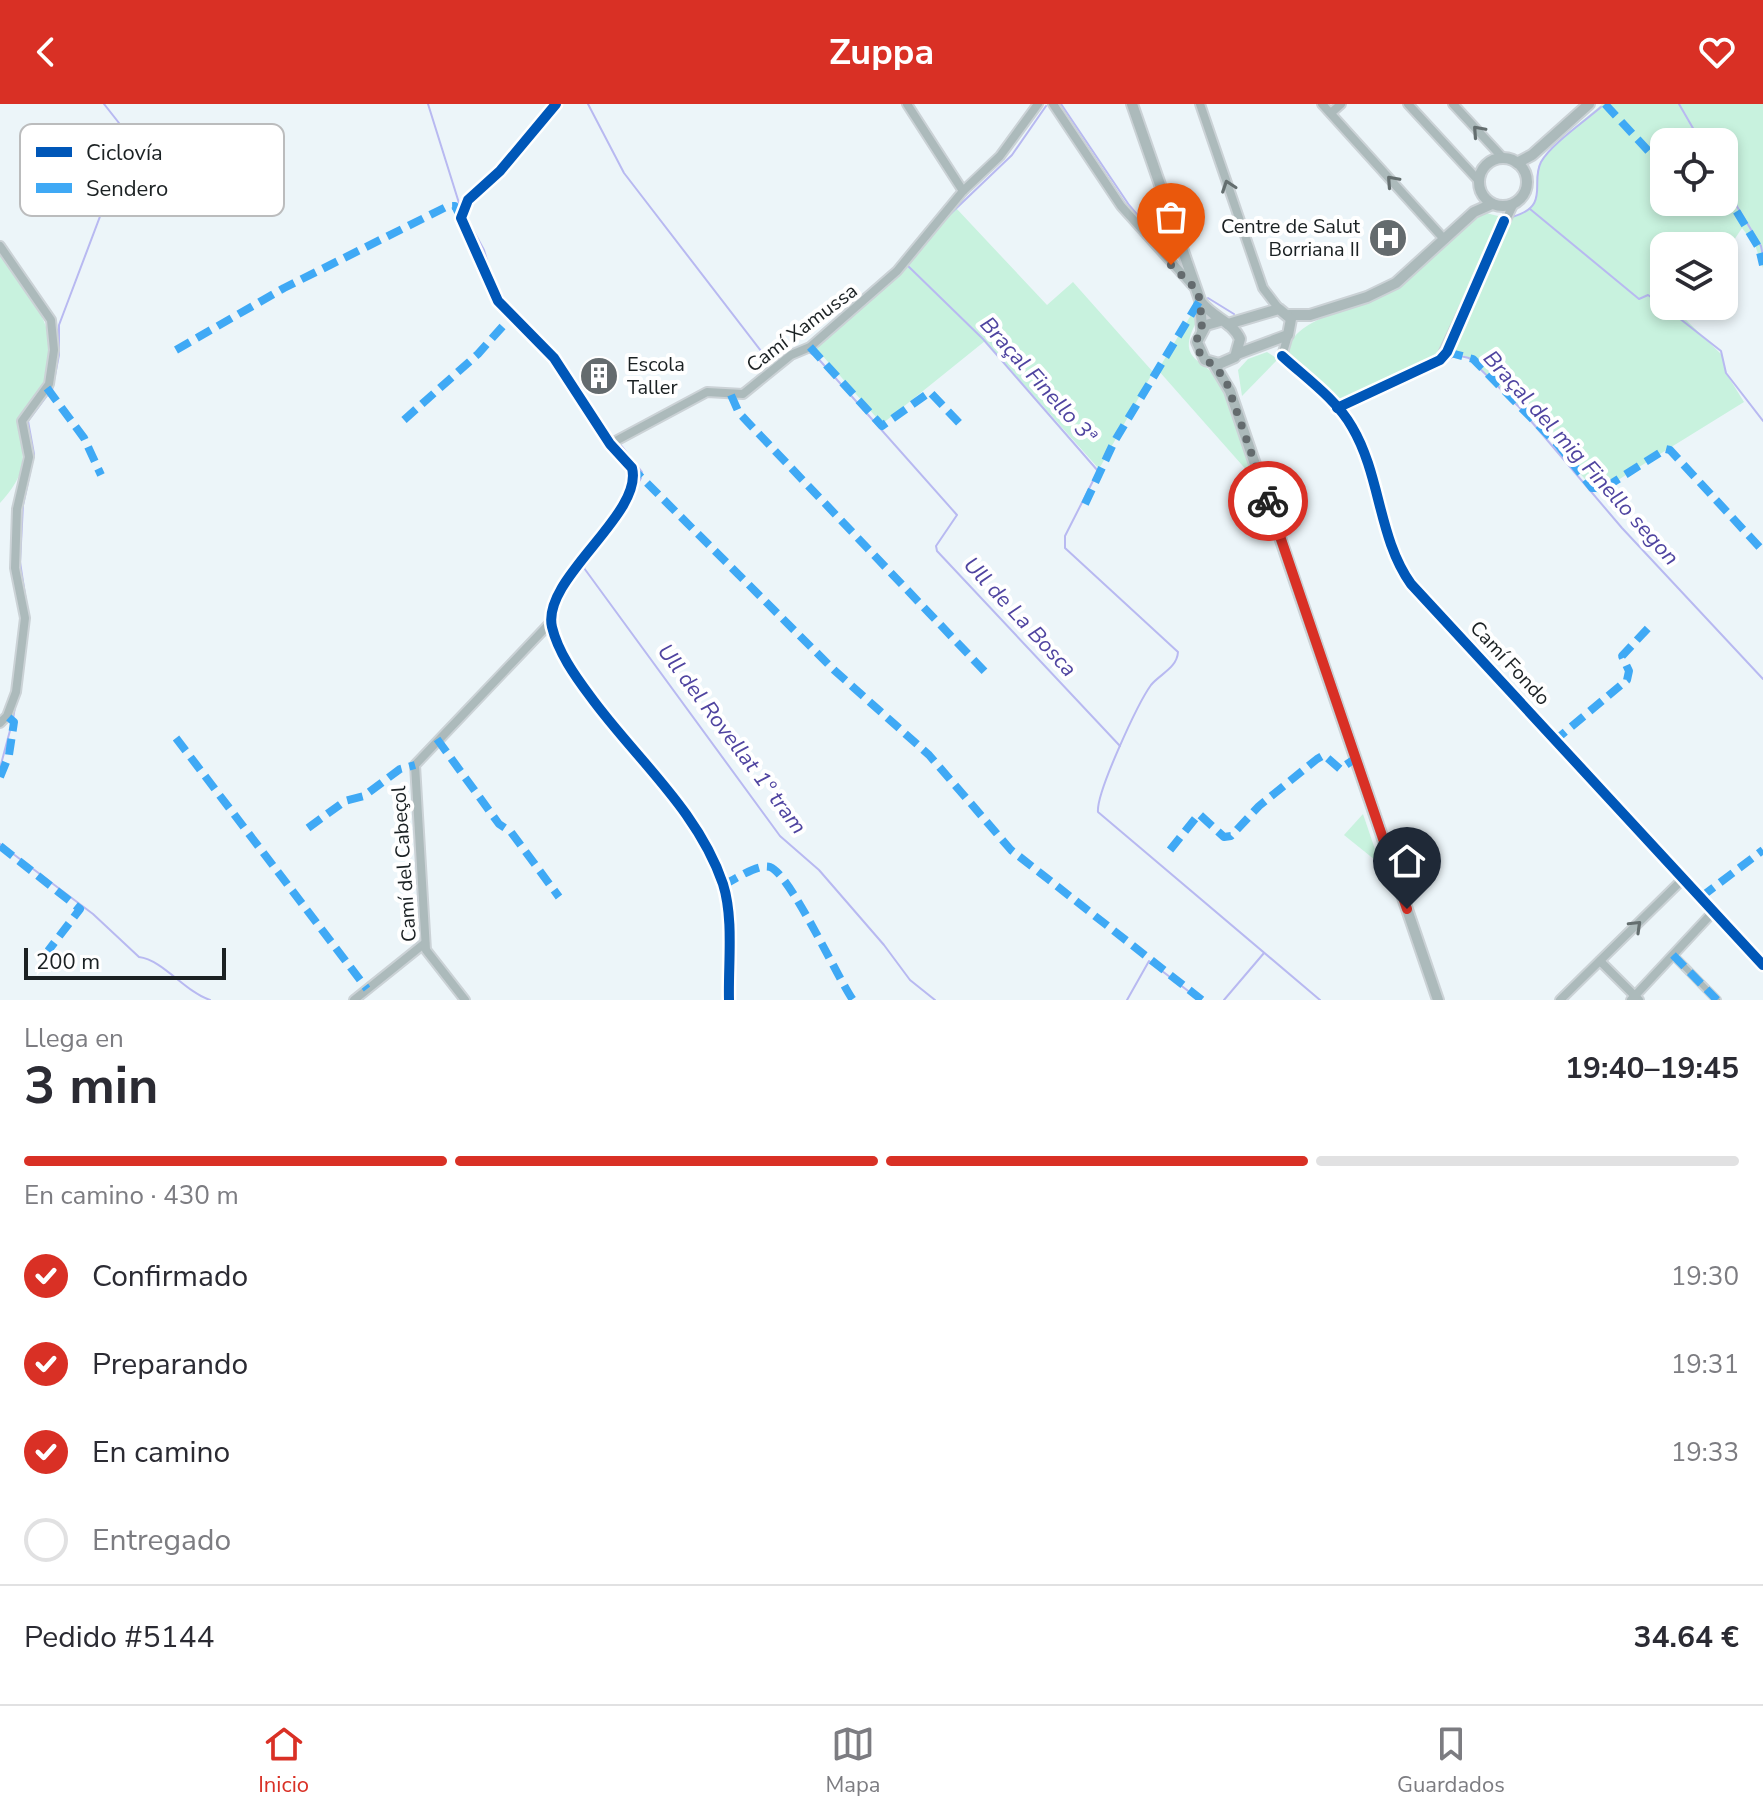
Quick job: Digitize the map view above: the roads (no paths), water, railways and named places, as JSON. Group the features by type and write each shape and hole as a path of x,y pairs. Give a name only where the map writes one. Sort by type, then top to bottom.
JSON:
{"street":[{"path":"556,104 500,171 468,200 461,218 498,301 554,358 610,444 632,468 630,491 565,586 551,622 571,671 610,724 685,810 723,885 729,1000"},
{"path":"907,104 963,191"},
{"name":"Camí Xamussa","path":"610,444 707,392 743,394 791,355 810,347 897,271 963,191 1000,156 1038,104"},
{"path":"1053,104 1121,206 1171,265 1238,334 1230,391"},
{"path":"1132,104 1198,294 1202,329 1197,337 1199,352 1214,364 1230,391 1438,1000"},
{"path":"1200,104 1263,288 1279,309 1289,315 1310,315 1367,297 1396,283 1474,212 1482,195"},
{"path":"1322,104 1444,239"},
{"path":"1331,113 1341,104"},
{"path":"1408,104 1478,180 1482,195 1496,206 1504,221"},
{"path":"1517,163 1532,155 1589,104"},
{"path":"1458,106 1503,158 1517,163 1526,174"},
{"path":"1337,408 1440,360 1453,338 1504,221 1527,188 1526,174 1532,155"},
{"path":"1478,180 1484,167 1503,158"},
{"path":"1474,212 1513,205"},
{"path":"0,246 51,320 54,350 49,384 22,421 29,457 17,509 15,568 25,618 16,692 7,716 0,723"},
{"path":"1202,329 1279,309"},
{"path":"1289,315 1290,332"},
{"path":"1214,364 1290,332 1310,315"},
{"name":"Camí Fondo","path":"1290,332 1282,356 1337,408 1358,439 1399,564 1411,584 1763,965"},
{"name":"Camí del Cabeçol","path":"465,1000 429,958 425,943 415,765 551,622"},
{"path":"1560,1000 1684,878"},
{"path":"1600,961 1635,999 1714,911"},
{"path":"354,1000 425,943"},
{"path":"1673,955 1717,1000"}],"waterway":[{"path":"104,104 120,124"},
{"name":"Ull del Rovellat 1º tram","path":"428,104 459,203"},
{"name":"Ull de La Bosca","path":"588,104 624,173 771,364"},
{"name":"Braçal del mig Finello segon","path":"1061,104 1129,205 1175,259"},
{"path":"1679,104 1693,128"},
{"name":"Braçal Finello 3ª","path":"944,220 1012,155 1046,106"},
{"path":"1512,217 1531,207 1535,200 1538,170 1546,155 1601,107"},
{"path":"1738,208 1761,246 1763,256"},
{"path":"1530,209 1639,299 1650,296"},
{"path":"52,390 59,355 59,325 100,216"},
{"name":"Ull del Rovellat 1º tram","path":"466,217 507,305"},
{"name":"Braçal Finello 3ª","path":"907,265 983,339 1098,471 1065,536 1065,548 1178,652 1175,662 1151,685 1137,710 1110,768 1098,812 1320,1000"},
{"path":"1453,348 1487,269"},
{"name":"Braçal del mig Finello segon","path":"1208,298 1234,314"},
{"name":"Ull del Rovellat 1º tram","path":"512,309 556,354 613,438"},
{"path":"1682,320 1721,351 1726,373 1763,421"},
{"name":"Ull de La Bosca","path":"808,352 815,355 957,515 936,546 937,551 1120,746"},
{"name":"Braçal del mig Finello segon","path":"1288,353 1327,390"},
{"name":"Braçal del mig Finello segon","path":"1444,362 1456,355 1469,358 1519,407 1622,528 1763,679"},
{"path":"13,719 29,621 20,562 23,505 34,454 28,421 49,393"},
{"name":"Braçal del mig Finello segon","path":"1332,395 1340,404"},
{"name":"Ull del Rovellat 1º tram","path":"620,444 642,472"},
{"name":"Ull del Rovellat 1º tram","path":"614,526 641,478"},
{"name":"Ull del Rovellat 1º tram","path":"610,531 584,568 780,836 819,870 910,980 935,1000"},
{"path":"0,768 12,723"},
{"path":"0,844 93,914 139,957 157,964 191,990 210,1000"},
{"name":"Ull del Rovellat 1º tram","path":"1224,1000 1264,953"},
{"name":"Ull del Rovellat 1º tram","path":"1127,1000 1149,961 1200,1000"}],"place":[{"name":"Centre de Salut Borriana II","path":"1388,238"},
{"name":"Escola Taller","path":"599,376"}]}
